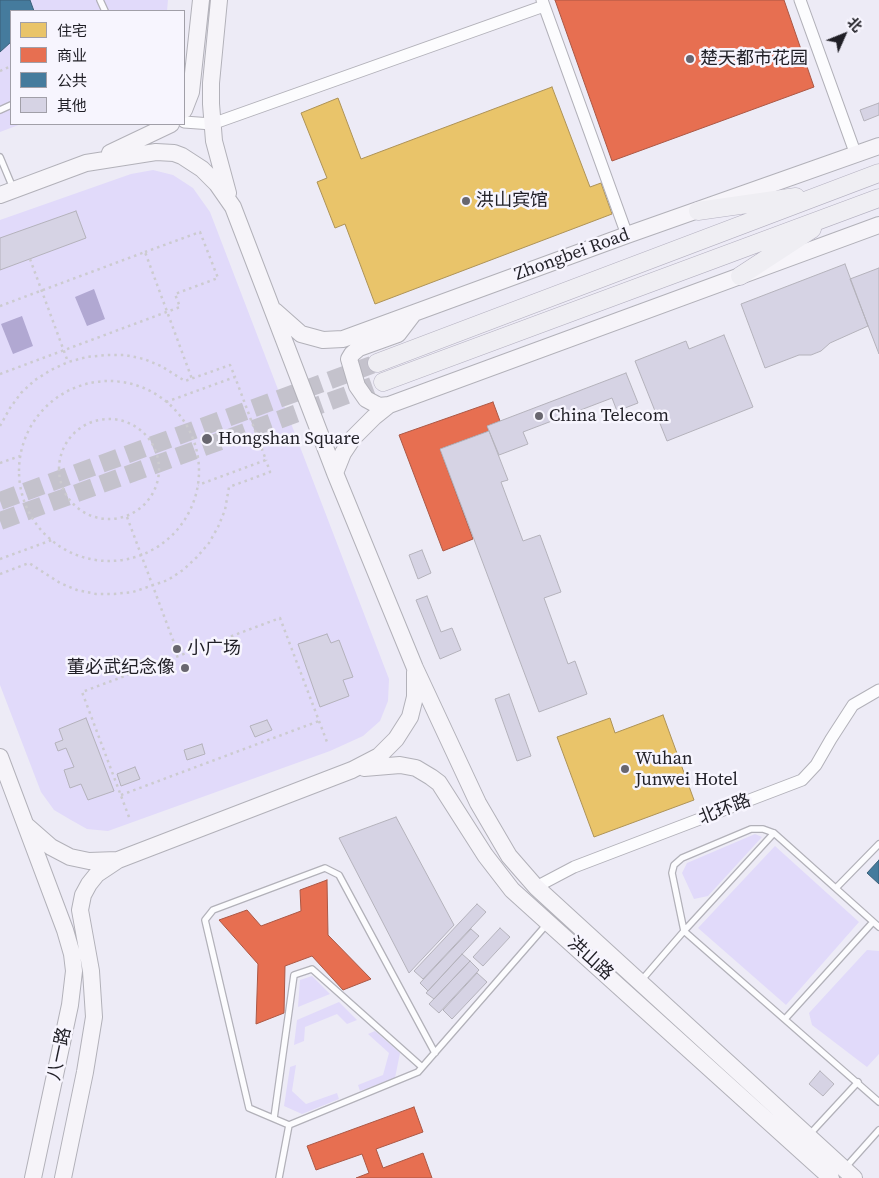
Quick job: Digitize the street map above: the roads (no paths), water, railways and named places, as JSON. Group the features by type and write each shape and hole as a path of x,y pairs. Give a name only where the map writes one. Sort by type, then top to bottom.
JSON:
{"main road":[{"path":"185,107 191,92 201,0"},
{"path":"219,0 211,83 212,124 215,149 232,207"},
{"path":"7,192 86,163 169,125"},
{"name":"Zhongbei Road","path":"271,308 301,334 323,340 342,339 879,146"},
{"path":"86,163 143,153 174,153 192,162 209,176 232,207"},
{"name":"Zhongbei Road","path":"377,363 879,173"},
{"path":"698,211 829,192"},
{"path":"383,382 879,198"},
{"name":"洪山路","path":"232,207 335,473 415,668 460,768 492,830 509,856 536,887 808,1136 843,1175"},
{"path":"740,276 837,212"},
{"path":"335,473 343,453 354,438 374,417 389,406 879,225"},
{"path":"389,406 379,406 366,399 358,386 349,359 359,348 398,334 414,313"},
{"path":"63,1178 85,1072 94,1017 91,971 81,916 81,901 89,884 97,874 118,860 352,770 379,756 390,747 410,717 415,696 415,668"},
{"name":"八一路","path":"0,757 65,930 72,954 74,986 33,1178"},
{"name":"洪山路","path":"352,770 400,765 416,768 439,783 498,873 512,890 843,1175"},
{"path":"26,825 51,847 70,857 89,861 118,860"}],"street":[{"path":"800,0 856,155"},
{"path":"185,122 212,124 543,3 627,235"},
{"name":"北环路","path":"536,887 574,868 802,780 816,765 854,705 879,690"}],"lane":[{"path":"0,158 7,192"},
{"path":"879,927 774,833 763,829 751,829 682,858 674,865 672,873 684,931 879,1102"},
{"path":"640,982 774,833"},
{"path":"836,888 879,844"},
{"path":"435,1053 339,875 325,868 213,910 205,920 248,1108 289,1124 418,1072 422,1068 435,1053 548,922"},
{"path":"785,1019 873,922"},
{"path":"274,1118 294,975 312,968 422,1068"},
{"path":"808,1136 858,1082"},
{"path":"279,1178 289,1124"},
{"path":"843,1175 879,1130"}],"tunnel":[{"path":"0,501 377,363"},
{"path":"0,521 383,382"}],"place":[{"name":"楚天都市花园","path":"690,59"},
{"name":"洪山宾馆","path":"466,201"},
{"name":"China Telecom","path":"539,416"},
{"name":"Hongshan Square","path":"207,439"},
{"name":"小广场","path":"177,649"},
{"name":"董必武纪念像","path":"185,668"},
{"name":"Wuhan Junwei Hotel","path":"625,769"}]}
